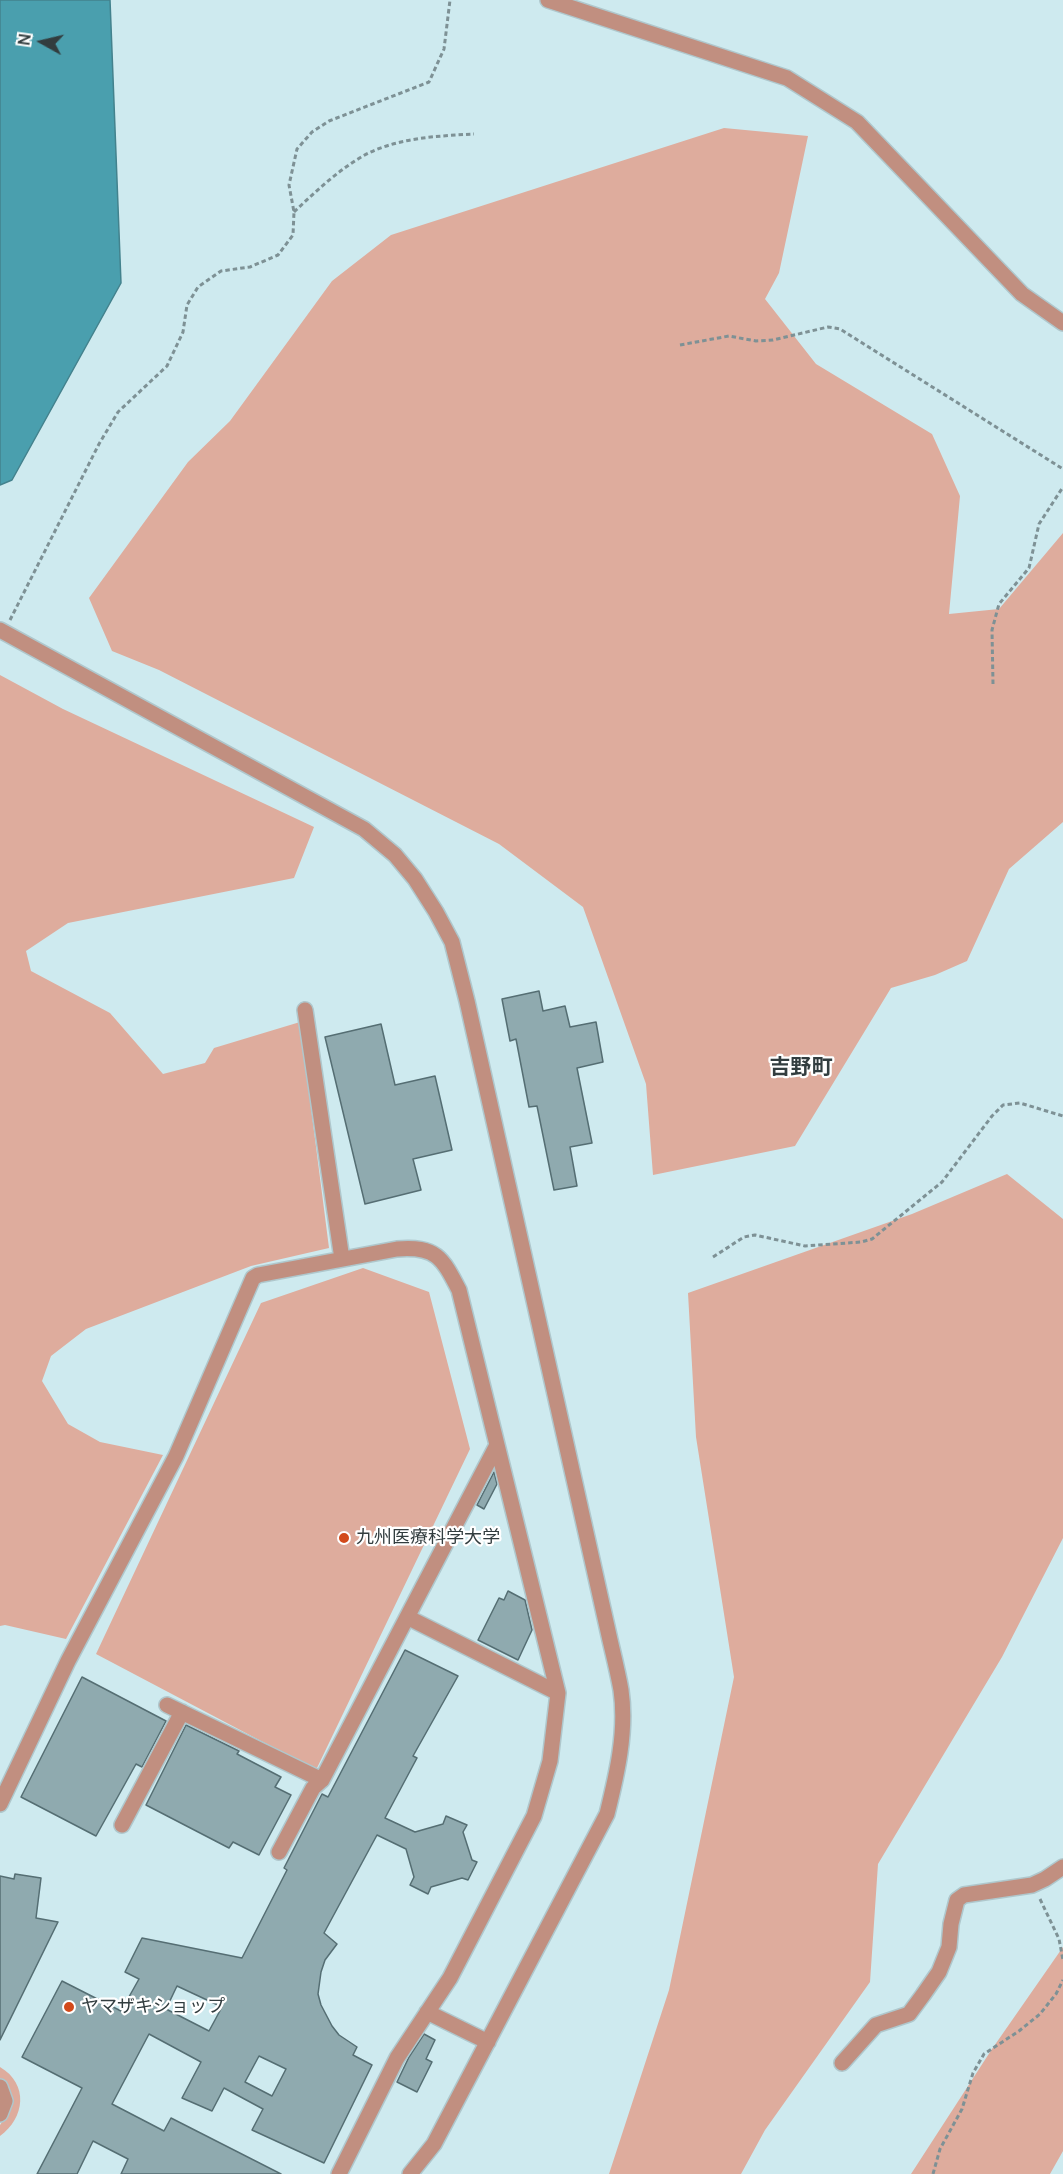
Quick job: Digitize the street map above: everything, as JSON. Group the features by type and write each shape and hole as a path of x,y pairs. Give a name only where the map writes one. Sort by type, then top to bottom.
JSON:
{"street":[{"path":"548,0 787,78 857,122 1022,294 1063,323"},
{"path":"2,631 364,829 395,855 415,879 452,942 621,1691 621,1730 618,1772 607,1814 434,2144 410,2174"},
{"path":"305,1010 342,1259"},
{"path":"0,1804 68,1661 176,1456 253,1278 258,1275 397,1249 419,1247 436,1255 447,1267 459,1290 558,1693 550,1761 534,1816 450,1978 397,2058 339,2174"},
{"path":"279,1852 313,1788 322,1780 497,1445"},
{"path":"407,1617 558,1693"},
{"path":"167,1705 322,1780"},
{"path":"122,1825 182,1712"},
{"path":"842,2063 876,2025 909,2014 923,1995 939,1972 949,1947 951,1924 957,1900 964,1895 1032,1885 1063,1867"},
{"path":"428,2012 488,2042"},
{"path":"0,2087 5,2101 0,2114"}],"path":[{"path":"2,631 99,444 118,412 167,366 183,332 187,305 198,287 221,271 250,267 278,255 293,235 294,212 290,185 297,149 312,132 329,121 429,82 444,49 450,0"},
{"path":"294,212 324,184 359,158 401,141 474,134"},
{"path":"680,345 729,336 764,341 828,327 840,328 1063,469"},
{"path":"993,684 992,630 999,604 1029,568 1039,524 1063,487"},
{"path":"713,1257 744,1237 755,1236 805,1246 861,1242 872,1239 942,1182 992,1116 1004,1105 1020,1103 1063,1116"},
{"path":"1032,1885 1059,1939 1063,1959"},
{"path":"933,2174 940,2149 962,2109 973,2073 984,2054 1040,2014 1056,1994 1063,1980"}],"shaded area":[{"path":"724,128 808,136 779,273 765,299 816,364 932,434 960,496 949,614 999,609 1063,533 1063,822 1009,869 967,961 935,975 891,988 795,1146 653,1175 646,1084 583,907 499,844 159,670 112,651 89,598 188,462 230,421 332,281 391,235"},
{"path":"0,675 63,709 314,827 294,878 68,923 26,951 31,971 110,1013 163,1074 205,1063 214,1048 300,1022 329,1248 251,1266 86,1329 51,1356 42,1381 68,1424 100,1442 163,1455 66,1639 5,1625 0,1626"},
{"path":"1007,1174 1063,1219 1063,1538 1002,1657 878,1864 870,1982 765,2130 741,2174 609,2174 669,1990 734,1677 696,1437 688,1293 912,1214"},
{"path":"363,1268 429,1292 470,1449 316,1770 96,1654 261,1303"},
{"path":"1063,1947 1063,2151 1050,2174 911,2174 992,2049"},
{"path":"0,2067 16,2082 20,2101 15,2120 0,2136 0,2125 7,2115 5,2084 0,2079"}],"water":[{"path":"0,0 110,0 121,283 12,480 0,485"}],"building":[{"path":"539,991 543,1011 565,1006 570,1027 596,1022 603,1062 577,1068 592,1143 570,1147 577,1186 554,1190 537,1106 529,1107 516,1039 510,1041 502,999"},
{"path":"381,1024 395,1085 435,1076 452,1150 413,1159 421,1190 365,1204 325,1037"},
{"path":"494,1472 497,1484 484,1509 477,1505"},
{"path":"508,1591 525,1600 532,1630 518,1660 478,1640 499,1598 504,1600"},
{"path":"405,1650 458,1676 413,1756 417,1758 385,1818 415,1832 443,1824 446,1816 467,1825 463,1832 472,1860 477,1862 468,1880 462,1878 431,1887 428,1894 410,1885 414,1877 406,1849 377,1835 324,1933 337,1944 325,1960 321,1972 318,1994 321,2005 339,2035 357,2047 353,2055 372,2065 324,2163 252,2130 263,2109 224,2088 212,2111 182,2098 201,2062 149,2034 112,2104 164,2131 171,2118 281,2174 121,2174 128,2159 93,2141 77,2174 37,2174 82,2088 22,2057 62,1981 121,2011 139,1979 125,1972 142,1938 242,1958 287,1870 284,1868 322,1794 328,1797","holes":["177,1986 222,2007 209,2031 166,2009","259,2056 286,2069 272,2096 245,2082"]},
{"path":"82,1677 166,1721 142,1767 136,1764 96,1836 21,1797"},
{"path":"186,1725 239,1751 237,1754 281,1777 275,1787 291,1795 259,1855 233,1842 229,1848 146,1805"},
{"path":"15,1874 41,1878 36,1918 58,1922 0,2040 0,1876 14,1879"},
{"path":"424,2034 435,2040 426,2059 432,2062 417,2092 397,2082"}],"place":[{"name":"九州医療科学大学","path":"344,1538"},
{"name":"ヤマザキショップ","path":"69,2007"}],"district":[{"name":"吉野町","path":"801,1068"}]}
